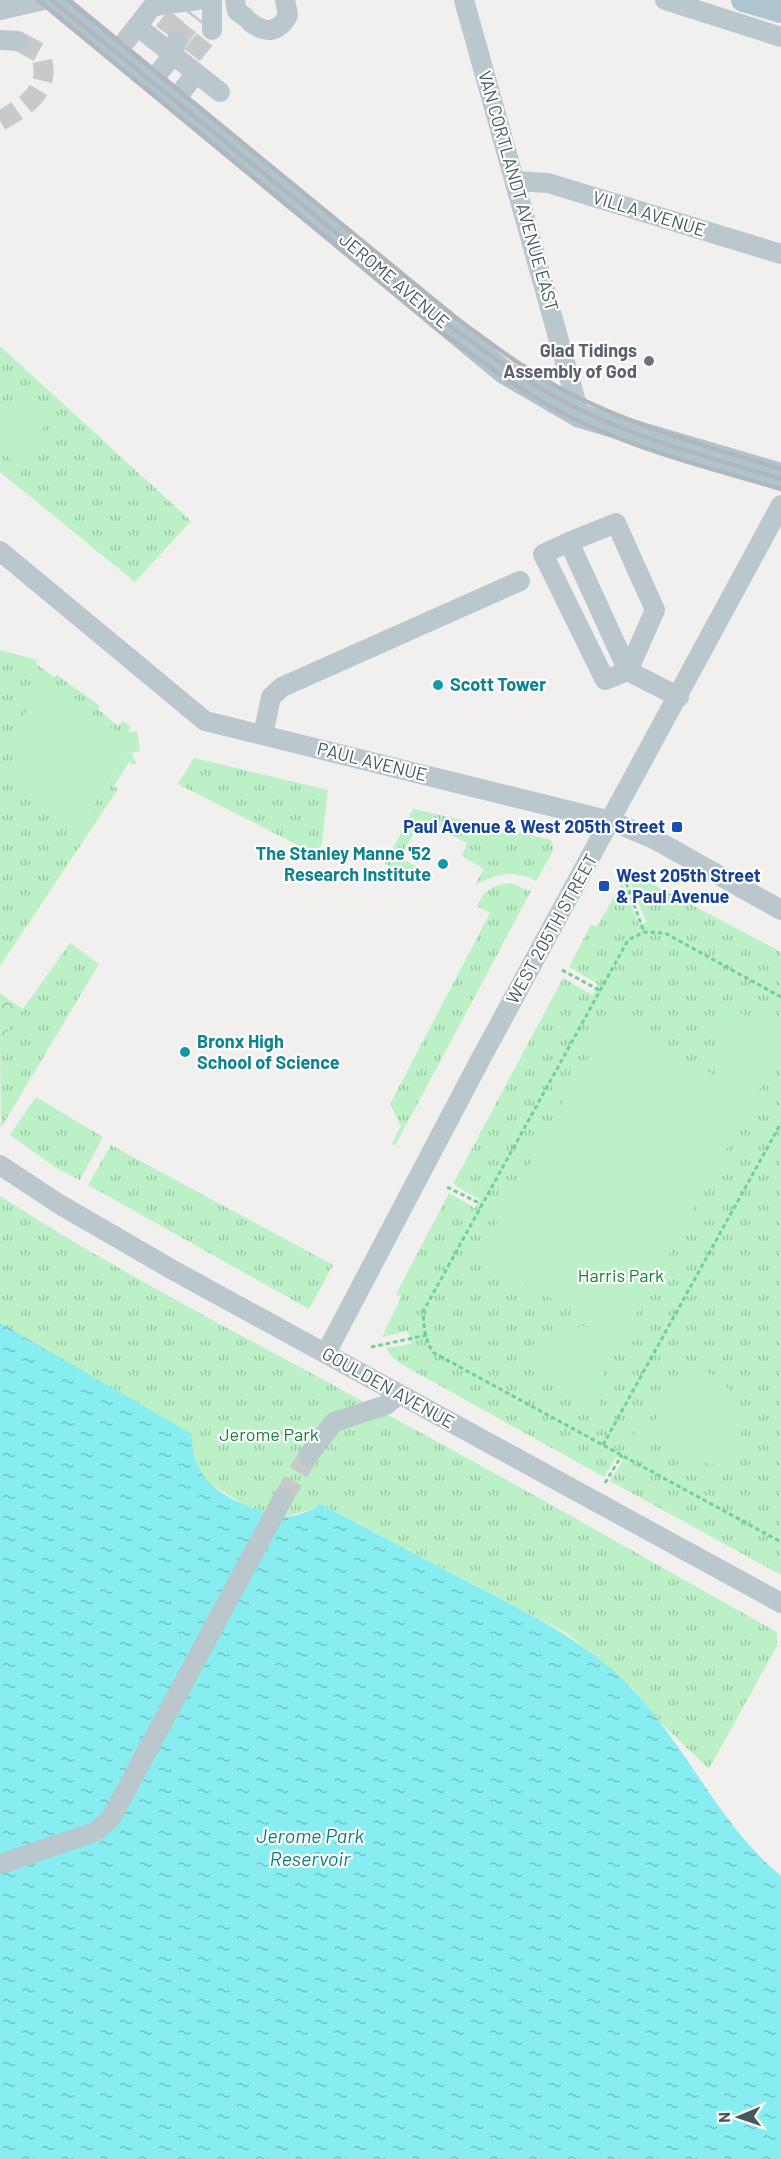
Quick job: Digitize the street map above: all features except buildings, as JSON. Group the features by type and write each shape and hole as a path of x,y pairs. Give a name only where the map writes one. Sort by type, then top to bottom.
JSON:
{"main road":[{"name":"JEROME AVENUE","path":"54,0 504,372 580,416 781,476"},
{"path":"743,0 781,11"}],"street":[{"path":"0,10 44,0"},
{"path":"235,0 237,11 263,30 273,31 288,15 285,0"},
{"name":"VAN CORTLANDT AVENUE EAST","path":"464,0 580,416"},
{"path":"664,0 781,37"},
{"path":"117,52 152,7 192,3 212,30"},
{"path":"137,26 180,51 220,92"},
{"path":"152,81 180,51"},
{"path":"175,100 180,51"},
{"name":"VILLA AVENUE","path":"516,181 548,183 781,254"},
{"name":"WEST 205TH STREET","path":"326,1353 479,1062 781,506"},
{"path":"616,523 656,610 628,671 605,680 543,554 616,523"},
{"path":"569,542 628,671 679,696"},
{"name":"PAUL AVENUE","path":"0,552 205,721 611,821 647,836 781,910"},
{"path":"263,735 271,698 282,687 520,581"},
{"name":"GOULDEN AVENUE","path":"0,1165 96,1226 781,1603"},
{"path":"308,1456 334,1422 386,1405 399,1394"},
{"path":"0,1864 95,1832 111,1818 279,1504"}],"path":[{"path":"621,869 644,932"},
{"path":"781,997 665,933 635,934 624,945 424,1310 430,1348 434,1353 781,1542"},
{"path":"562,970 599,990"},
{"path":"603,1445 781,1123"},
{"path":"447,1187 481,1204"},
{"path":"371,1347 427,1335"},
{"path":"605,1483 621,1455"}],"green space":[{"path":"0,346 191,521 135,582 0,472"},
{"path":"23,391 53,416 15,463 0,450 0,419"},
{"path":"0,650 37,660 36,664 54,677 57,675 100,706 98,709 118,726 123,721 130,726 129,733 121,734 50,687 34,704 24,724 19,745 21,766 27,786 40,803 58,816 82,823 126,754 132,753 136,762 134,765 129,762 114,786 118,789 0,966"},
{"path":"55,686 84,704 85,709 121,734 137,731 140,751 126,754 82,823 62,820 45,811 32,797 23,780 18,761 17,742 21,722 35,699 44,691"},
{"path":"194,758 328,790 322,843 317,855 178,784"},
{"path":"413,809 551,840 554,849 536,881 520,875 505,874 475,885 484,869 462,856 467,843 421,820 400,858 422,869 415,883 399,875 401,871 385,864"},
{"name":"Harris Park","path":"635,875 781,952 781,1575 610,1481 623,1460 616,1457 604,1477 401,1364 386,1348 411,1344 408,1331 382,1337 401,1297 396,1294 449,1193 475,1208 480,1200 453,1184 563,978 592,995 598,984 569,967 591,924 597,927 622,883 639,925 646,922 629,880"},
{"path":"510,883 531,891 395,1146 392,1143 401,1126 390,1104 490,913 477,906 480,900 490,889"},
{"path":"70,943 99,964 1,1128 0,1041"},
{"path":"0,993 23,1009 0,1041"},
{"path":"732,1009 781,1032 781,1052 757,1094 739,1089 719,1061 715,1040 717,1030"},
{"path":"610,1017 755,1098 623,1338 478,1258"},
{"path":"36,1097 103,1137 80,1180 58,1169 10,1135"},
{"path":"111,1145 333,1265 309,1309 88,1185"},
{"name":"Jerome Park","path":"0,1196 144,1282 487,1469 777,1632 777,1646 709,1769 662,1724 631,1687 568,1634 319,1503 316,1508 285,1517 246,1506 209,1483 198,1470 191,1451 0,1323"},
{"path":"583,1326 600,1329 620,1343 596,1388 603,1414 590,1417 582,1391 537,1367 543,1351 553,1339 566,1330"},
{"path":"686,1368 709,1373 724,1384 734,1399 738,1417 737,1434 732,1450 722,1461 710,1465 657,1436 649,1450 637,1443 632,1427 639,1414 654,1422"}],"water":[{"name":"Jerome Park Reservoir","path":"0,1323 192,1434 193,1450 203,1475 222,1493 248,1506 282,1517 293,1516 316,1508 319,1503 558,1631 596,1657 631,1688 669,1735 739,1833 781,1876 781,2159 0,2159"}],"tunnel":[{"path":"164,32 184,6"},
{"path":"176,42 196,16"},
{"path":"192,55 212,30"},
{"path":"0,121 28,102 40,86 43,77 40,53 18,41"},
{"path":"283,1498 308,1456"}],"railway":[{"path":"38,0 443,333 512,383 566,415 633,444 781,489"},
{"path":"52,0 449,325 517,373 570,405 636,434 781,479"},
{"path":"68,0 455,317 522,365 557,387 617,415 686,440 781,469"}],"place":[{"name":"Glad Tidings Assembly of God","path":"649,361"},
{"name":"Scott Tower","path":"438,685"},
{"name":"Paul Avenue & West 205th Street","path":"677,827"},
{"name":"The Stanley Manne '52 Research Institute","path":"443,864"},
{"name":"West 205th Street & Paul Avenue","path":"604,886"},
{"name":"Bronx High School of Science","path":"185,1052"}]}
